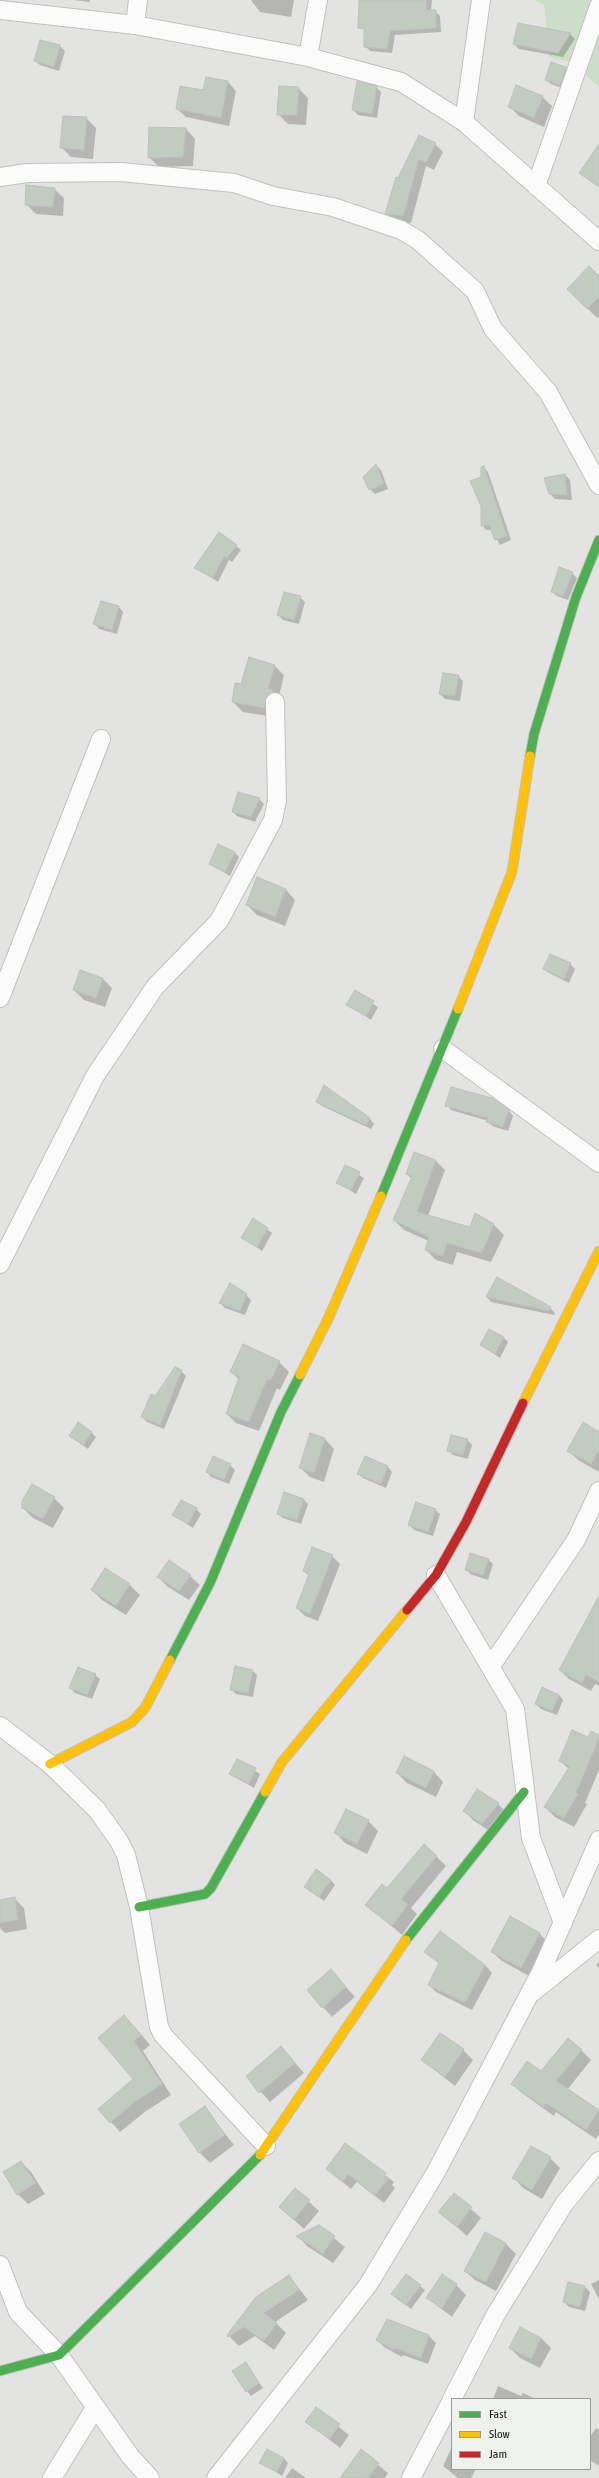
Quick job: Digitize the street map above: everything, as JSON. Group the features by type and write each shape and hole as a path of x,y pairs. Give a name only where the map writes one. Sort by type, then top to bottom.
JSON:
{"street":[{"path":"135,26 138,0"},
{"path":"308,56 318,0"},
{"path":"464,122 481,0"},
{"path":"536,186 599,6"},
{"path":"0,10 135,26 308,56 401,82 464,122 599,241"},
{"path":"0,177 27,173 121,172 234,183 273,196 333,207 401,230 418,240 475,291 493,330 548,392 599,485"},
{"path":"50,1764 132,1722 145,1708 210,1583 281,1412 328,1317 443,1049 513,866 534,734 576,597 599,540"},
{"path":"0,1264 95,1076 155,987 219,921 273,820 277,801 275,702"},
{"path":"0,998 101,739"},
{"path":"443,1049 599,1163"},
{"path":"139,1907 197,1897 205,1894 211,1888 282,1762 436,1574 466,1522 547,1353 599,1251"},
{"path":"491,1666 576,1540 599,1491"},
{"path":"436,1574 491,1666 514,1709 524,1792 533,1849 563,1923"},
{"path":"0,1726 50,1764 97,1810 120,1841 126,1855 139,1907 159,2027 163,2035 266,2146"},
{"path":"0,2371 59,2355 255,2162 403,1944 524,1792"},
{"path":"216,2478 368,2285 459,2132 529,1996 599,1840"},
{"path":"529,1996 599,1939"},
{"path":"453,2398 504,2301 564,2204 599,2161"},
{"path":"0,2265 18,2312 59,2355 130,2456 150,2478"},
{"path":"411,2478 451,2401"},
{"path":"52,2478 95,2408"}],"green space":[{"path":"533,0 599,0 599,87 571,62 549,57 544,4"}],"building":[{"path":"359,0 427,0 426,10 436,10 436,28 390,31 387,49 364,47 364,29 358,28"},
{"path":"518,23 571,33 558,53 513,44"},
{"path":"40,40 60,45 54,67 34,61"},
{"path":"551,62 566,67 560,85 545,80"},
{"path":"206,77 228,81 221,118 176,109 180,86 203,90"},
{"path":"357,81 377,86 372,114 352,110"},
{"path":"516,85 543,96 534,118 508,107"},
{"path":"279,86 299,87 297,115 277,115"},
{"path":"63,116 87,117 84,150 60,148"},
{"path":"149,127 186,128 183,157 148,158"},
{"path":"419,135 436,143 426,163 419,159 403,216 385,214 396,177 398,178"},
{"path":"599,144 599,187 579,173"},
{"path":"26,185 55,188 53,207 25,205"},
{"path":"589,266 599,276 599,297 587,309 567,289"},
{"path":"376,464 384,484 369,490 363,477"},
{"path":"484,466 507,536 495,540 489,525 481,526 481,506 470,481 481,477 481,467"},
{"path":"565,474 567,495 549,494 544,478"},
{"path":"219,532 237,545 227,558 224,556 213,578 194,568"},
{"path":"559,567 573,572 563,596 551,592"},
{"path":"284,592 301,596 294,620 277,615"},
{"path":"101,601 119,606 112,630 93,624"},
{"path":"249,657 275,665 268,689 273,689 273,692 266,697 265,708 232,702 235,683 241,684"},
{"path":"443,673 459,675 455,696 439,694"},
{"path":"238,792 260,798 251,817 232,812"},
{"path":"218,844 235,852 225,872 209,864"},
{"path":"257,877 286,889 275,917 246,905"},
{"path":"550,954 571,963 564,979 543,969"},
{"path":"80,970 103,978 96,998 73,990"},
{"path":"355,990 374,1001 366,1016 346,1005"},
{"path":"324,1085 370,1118 366,1125 316,1102"},
{"path":"451,1087 492,1098 509,1110 503,1127 486,1122 488,1118 445,1106"},
{"path":"414,1152 436,1160 417,1212 470,1227 475,1213 494,1224 482,1253 447,1243 443,1256 425,1250 429,1237 393,1220 412,1176 406,1174"},
{"path":"345,1165 360,1172 351,1190 336,1183"},
{"path":"253,1218 268,1228 257,1247 241,1238"},
{"path":"497,1277 551,1307 549,1311 486,1297"},
{"path":"230,1283 247,1294 240,1311 219,1303"},
{"path":"489,1329 504,1337 495,1354 480,1345"},
{"path":"243,1344 280,1361 271,1380 267,1379 249,1422 226,1414 239,1377 230,1372"},
{"path":"175,1367 182,1370 160,1425 141,1417 151,1394 155,1396"},
{"path":"78,1422 92,1432 83,1445 69,1436"},
{"path":"583,1422 599,1432 599,1450 591,1464 567,1451"},
{"path":"310,1433 325,1438 314,1473 299,1468"},
{"path":"451,1435 468,1439 463,1455 447,1451"},
{"path":"213,1456 231,1464 224,1480 206,1472"},
{"path":"365,1456 388,1466 381,1484 357,1474"},
{"path":"32,1484 55,1497 43,1519 22,1508 22,1501"},
{"path":"284,1492 304,1499 297,1520 277,1514"},
{"path":"181,1500 197,1508 188,1524 172,1515"},
{"path":"416,1502 436,1509 428,1532 408,1525"},
{"path":"312,1547 333,1555 310,1614 296,1608 309,1574 303,1571"},
{"path":"470,1553 489,1559 483,1575 465,1570"},
{"path":"169,1560 191,1575 179,1591 157,1577"},
{"path":"105,1568 130,1584 116,1606 91,1590"},
{"path":"599,1596 599,1682 586,1675 582,1683 559,1670"},
{"path":"235,1666 253,1670 248,1693 230,1690"},
{"path":"78,1667 96,1674 87,1695 69,1688"},
{"path":"542,1687 559,1695 552,1711 535,1704"},
{"path":"572,1730 588,1737 591,1731 599,1735 599,1738 576,1793 578,1794 564,1818 544,1807 570,1766 559,1761"},
{"path":"404,1756 434,1771 426,1788 396,1773"},
{"path":"237,1759 256,1768 249,1784 229,1774"},
{"path":"477,1789 499,1803 482,1824 463,1811"},
{"path":"346,1809 369,1820 357,1844 334,1833"},
{"path":"424,1844 437,1856 401,1899 408,1904 392,1926 365,1905 382,1884 387,1888"},
{"path":"316,1869 331,1880 319,1897 304,1887"},
{"path":"15,1897 18,1920 0,1923 0,1900"},
{"path":"510,1916 540,1933 521,1968 491,1952"},
{"path":"440,1931 485,1965 465,2003 428,1985 439,1963 424,1952"},
{"path":"331,1969 346,1987 322,2008 307,1990"},
{"path":"124,2015 141,2035 134,2041 162,2084 136,2101 110,2123 98,2109 133,2079 98,2038"},
{"path":"440,2033 464,2049 445,2077 421,2060"},
{"path":"568,2038 582,2050 556,2081 599,2110 586,2130 546,2103 544,2107 511,2084 527,2061 541,2071"},
{"path":"281,2046 295,2063 259,2093 246,2076"},
{"path":"205,2106 225,2135 199,2153 179,2124"},
{"path":"345,2143 386,2173 384,2176 388,2179 375,2195 348,2174 343,2182 326,2169"},
{"path":"531,2146 551,2157 532,2190 512,2178"},
{"path":"21,2161 36,2183 17,2195 3,2172"},
{"path":"295,2188 310,2200 294,2220 279,2207"},
{"path":"454,2193 472,2207 457,2227 438,2212"},
{"path":"319,2225 335,2236 323,2254 296,2236"},
{"path":"485,2232 506,2243 486,2282 464,2271"},
{"path":"406,2274 421,2285 406,2305 391,2294"},
{"path":"442,2274 457,2284 442,2308 426,2298"},
{"path":"289,2275 299,2290 264,2313 277,2323 264,2341 244,2327 228,2337 227,2335 256,2297"},
{"path":"568,2282 585,2286 580,2307 563,2302"},
{"path":"387,2319 429,2335 421,2358 395,2348 394,2350 376,2340"},
{"path":"520,2327 541,2338 531,2359 509,2348"},
{"path":"246,2362 259,2383 246,2392 232,2371"},
{"path":"316,2407 340,2424 330,2439 305,2422"},
{"path":"267,2449 284,2458 277,2472 259,2463"},
{"path":"361,2449 379,2463 368,2478 340,2478"}],"traffic: fast":[{"path":"530,756 534,734 576,597 599,540"},
{"path":"381,1196 458,1009"},
{"path":"170,1660 210,1583 281,1412 300,1375"},
{"path":"139,1907 205,1894 211,1888 265,1792"},
{"path":"406,1940 524,1792"},
{"path":"0,2371 59,2355 260,2155"}],"traffic: slow":[{"path":"458,1009 512,872 530,756"},
{"path":"300,1375 329,1317 381,1196"},
{"path":"523,1403 599,1251"},
{"path":"265,1792 282,1762 407,1610"},
{"path":"50,1764 132,1722 145,1708 170,1660"},
{"path":"260,2155 406,1940"}],"traffic: jam":[{"path":"407,1610 436,1575 466,1522 523,1403"}]}
